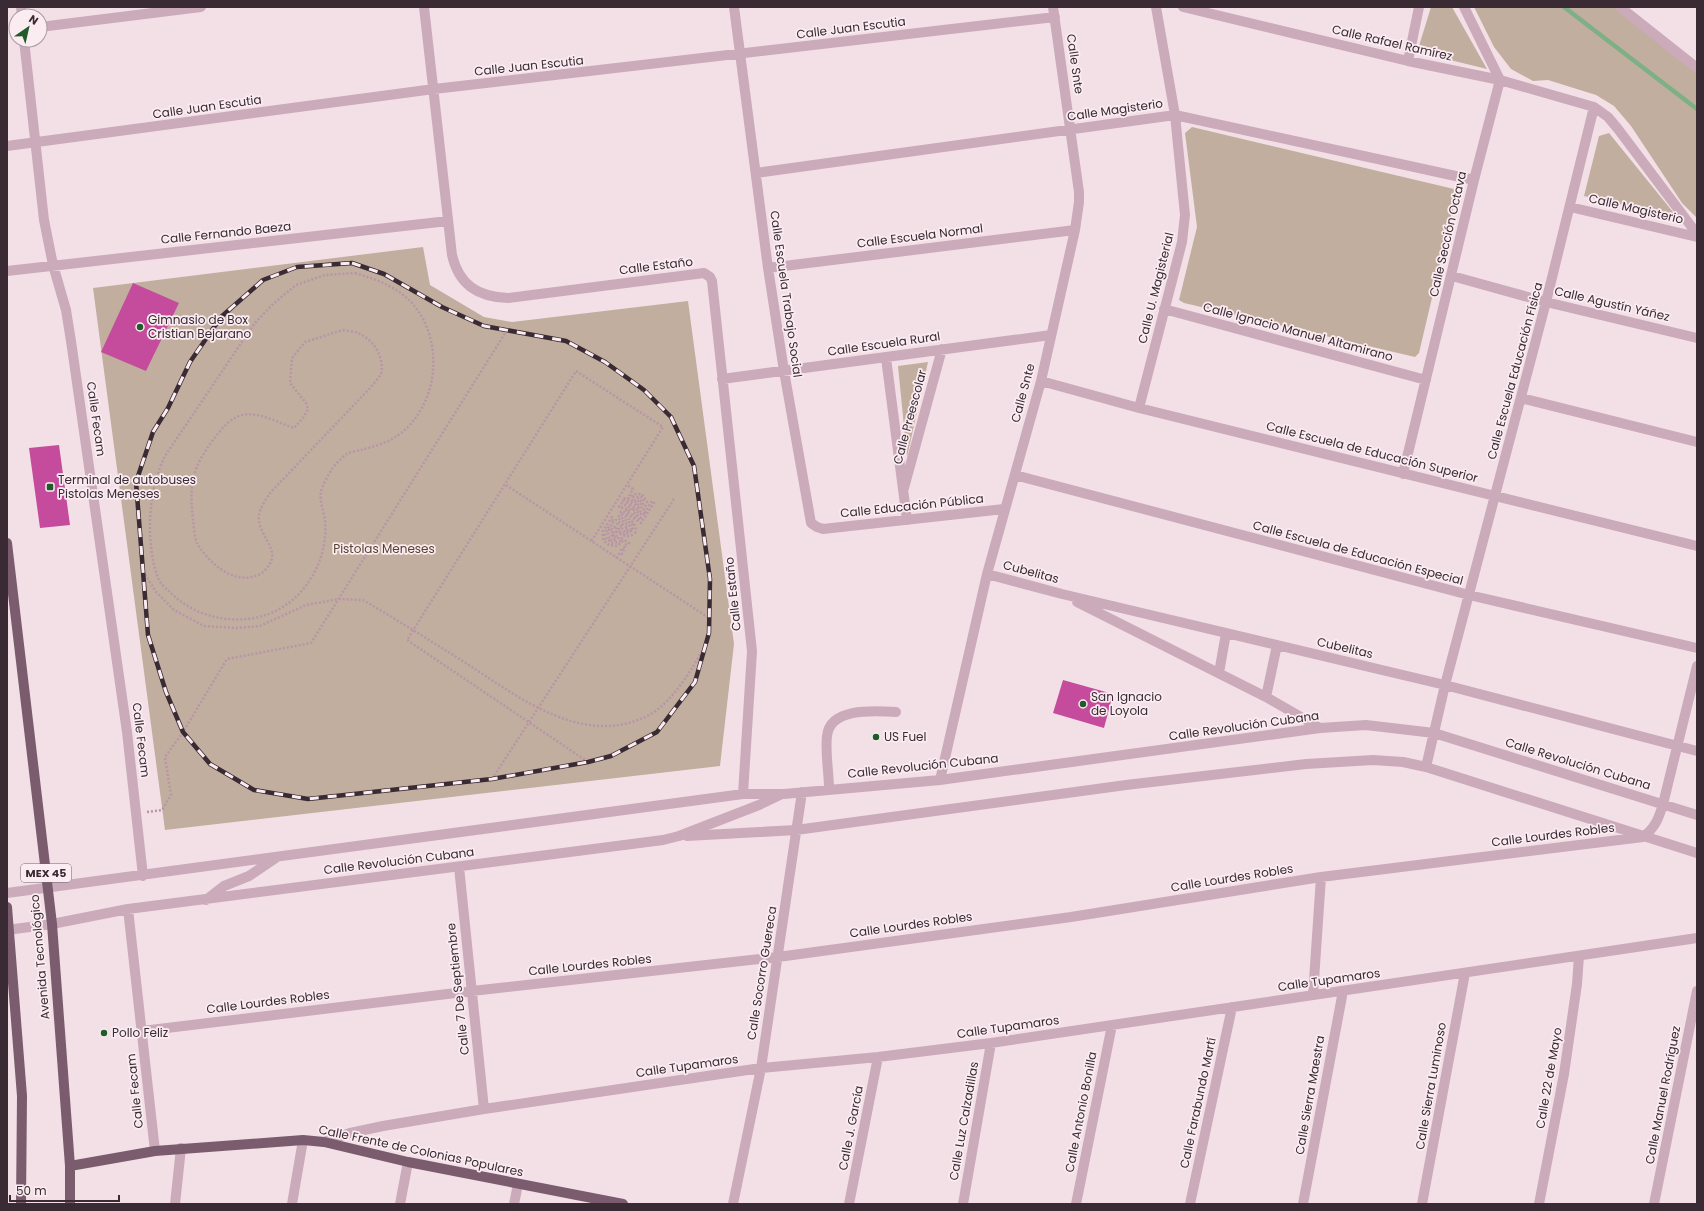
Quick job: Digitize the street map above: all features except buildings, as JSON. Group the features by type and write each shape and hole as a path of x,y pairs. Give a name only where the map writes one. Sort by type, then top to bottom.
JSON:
{"main road":[{"name":"Avenida Tecnológico","path":"7,543 52,924 70,1166 70,1204"},
{"path":"7,907 22,1096 21,1204"},
{"name":"Calle Frente de Colonias Populares","path":"70,1166 155,1151 181,1148 303,1140 324,1142 408,1162 623,1204"}],"street":[{"path":"48,26 201,7"},
{"name":"Calle Estaño","path":"424,7 452,255 455,266 460,275 480,294 491,297 508,298 704,273 708,274 712,281 752,651 743,794"},
{"name":"Calle Escuela Trabajo Social","path":"734,7 768,268 809,519 817,527 823,529"},
{"name":"Calle Snte","path":"940,780 987,574 1041,381 1075,230 1079,202 1071,130 1053,7"},
{"name":"Calle U. Magisterial","path":"1140,408 1182,242 1184,222 1175,115 1156,7"},
{"name":"Calle Rafael Ramírez","path":"1183,7 1408,61 1500,80 1594,107"},
{"path":"1408,61 1419,7"},
{"path":"1464,7 1500,80"},
{"path":"1620,7 1697,68"},
{"name":"Calle Juan Escutia","path":"7,146 434,89 740,55 1054,17"},
{"name":"Calle Fecam","path":"25,48 44,220 53,265 66,310 71,340 126,725 143,876"},
{"path":"1683,58 1697,57"},
{"name":"Calle Sección Octava","path":"1403,474 1474,180 1500,80"},
{"path":"1594,107 1608,117 1618,129 1697,236"},
{"name":"Calle Escuela Educación Física","path":"1426,767 1546,302 1594,107"},
{"name":"Calle Magisterio","path":"756,173 1175,115 1474,180"},
{"name":"Calle Magisterio","path":"1570,207 1697,236"},
{"name":"Calle Fernando Baeza","path":"7,271 448,221"},
{"name":"Calle Escuela Normal","path":"768,268 1075,230"},
{"name":"Calle Agustín Yáñez","path":"1452,276 1546,302 1697,338"},
{"name":"Calle Ignacio Manuel Altamirano","path":"1164,309 1426,380"},
{"name":"Calle Escuela Rural","path":"722,379 1051,335"},
{"name":"Calle Preescolar","path":"903,492 942,349"},
{"path":"886,358 907,520"},
{"name":"Calle Escuela de Educación Superior","path":"1041,381 1140,408 1697,546"},
{"path":"1521,398 1697,442"},
{"name":"Calle Escuela de Educación Especial","path":"1015,475 1469,596 1697,648"},
{"name":"Calle Educación Pública","path":"823,529 1004,509"},
{"name":"Cubelitas","path":"987,574 1062,594 1446,685 1697,751"},
{"path":"1062,594 1266,697 1320,728"},
{"path":"1219,673 1226,633"},
{"path":"1266,697 1277,645"},
{"path":"1643,837 1651,832 1658,821 1678,747 1697,666"},
{"path":"829,789 827,735 830,726 836,720 848,714 864,711 896,712"},
{"name":"Calle Revolución Cubana","path":"7,893 48,889 743,794 784,794 940,780 1320,728 1366,725 1434,733 1697,815"},
{"path":"679,836 796,830 1126,785 1306,764 1373,760 1403,762 1426,767 1697,853"},
{"name":"Calle Socorro Guereca","path":"733,1204 761,1068 802,792"},
{"name":"Calle Revolución Cubana","path":"9,930 52,924 128,909 663,840 679,836 760,805 784,794"},
{"name":"Calle Lourdes Robles","path":"142,1031 472,991 778,957 1071,917 1321,877 1643,837"},
{"path":"206,900 217,889 249,876 277,857"},
{"name":"Calle 7 De Septiembre","path":"459,866 484,1108"},
{"path":"1313,995 1321,877"},
{"name":"Calle Fecam","path":"128,909 155,1151"},
{"name":"Calle Tupamaros","path":"324,1142 350,1133 484,1108 761,1068 878,1057 991,1043 1697,938"},
{"name":"Calle 22 de Mayo","path":"1539,1204 1564,1074 1578,984 1579,956"},
{"name":"Calle Sierra Luminoso","path":"1422,1204 1465,973"},
{"name":"Calle Sierra Maestra","path":"1303,1204 1343,991"},
{"name":"Calle Manuel Rodríguez","path":"1654,1204 1697,991"},
{"name":"Calle Farabundo Martí","path":"1190,1204 1232,1007"},
{"name":"Calle Antonio Bonilla","path":"1076,1204 1112,1025"},
{"name":"Calle Luz Calzadillas","path":"963,1204 991,1043"},
{"name":"Calle J. García","path":"849,1204 878,1057"},
{"path":"292,1204 303,1140"},
{"path":"175,1204 181,1148"},
{"path":"400,1204 408,1162"},
{"path":"514,1204 518,1184"}],"path":[{"path":"355,273 385,282 409,301 426,326 434,356 431,387 419,414 397,436 371,447 346,454 332,470 321,492 325,522 323,552 310,580 289,602 262,616 232,620 203,615 178,601 158,580 152,549 150,522 158,470 164,456 254,324 296,285 325,275 355,273"},
{"path":"343,330 357,332 368,338 377,348 382,362 380,375 371,387 270,493 259,514 260,528 273,552 272,561 263,573 248,578 230,575 213,563 196,542 190,491 194,472 201,455 227,423 242,415 261,415 294,428 304,418 308,409 306,403 290,383 292,358 305,342 343,330"},
{"path":"136,813 162,810 171,795 165,757 184,732 227,659 311,643 507,330"},
{"path":"588,762 407,640 506,485 576,371 663,427 591,542"},
{"path":"506,485 709,618"},
{"path":"626,509 631,511 632,509 622,503 619,507 626,509 626,511 640,520 641,518 633,512 634,510 642,515 644,514 623,500 624,498 637,506 639,502 628,498 633,489 627,485"},
{"path":"616,558 620,552 622,554 621,550 622,548 624,550 625,544 627,545 629,543 624,540 618,546 609,545 603,540 603,531 612,517 614,519 612,523 616,520 628,528 624,530 625,532 631,530 630,526 618,518 619,516 632,524 633,530 626,534 620,532 623,527 617,524 614,527 610,525 605,533 606,539 614,543 621,541 622,539 620,537 613,541 609,539 608,532 610,528 613,530 611,534 613,538 617,537 616,534 613,535 617,527 619,528 617,532 622,536 635,533 636,526 633,522 620,513 622,511 641,523 654,502 652,501 645,512 647,502 645,498 642,494 634,494 631,497 642,497 644,500 644,504 639,511"},
{"path":"634,501 638,498 642,502 639,511"},
{"path":"492,779 674,500"},
{"path":"144,571 156,592 174,610 204,626 238,628 260,626 306,605 339,599 363,600 414,630 537,709 570,721 598,726 622,725 650,715 671,696 690,672 704,648"}],"green space":[{"path":"1431,7 1452,7 1487,69 1421,53 1419,46"},
{"path":"1474,7 1614,7 1697,70 1697,218 1682,203 1631,126 1614,106 1596,95 1548,80 1533,81 1511,69 1494,47"},
{"path":"1192,127 1454,189 1456,196 1419,353 1415,357 1184,303 1179,300 1197,227 1185,133"},
{"path":"1609,133 1677,217 1584,196 1599,136"},
{"name":"Pistolas Meneses","path":"423,247 430,285 484,317 512,322 688,301 734,644 720,766 165,830 93,288"},
{"path":"928,362 907,457 898,366"}],"waterway":[{"path":"1564,7 1697,109"}],"railway":[{"path":"352,263 384,274 442,307 484,326 566,341 605,362 644,390 671,417 694,466 710,579 709,633 695,682 657,732 611,756 588,762 492,779 308,799 254,790 210,764 183,732 166,692 148,635 136,482 153,432 168,408 190,362 221,317 263,280 297,267 352,263"}],"place":[{"name":"Gimnasio de Box Cristian Bejarano","path":"140,327"},
{"name":"Terminal de autobuses Pistolas Meneses","path":"50,487"},
{"name":"San Ignacio de Loyola","path":"1083,704"},
{"name":"US Fuel","path":"876,737"},
{"name":"Pollo Feliz","path":"104,1033"}]}
